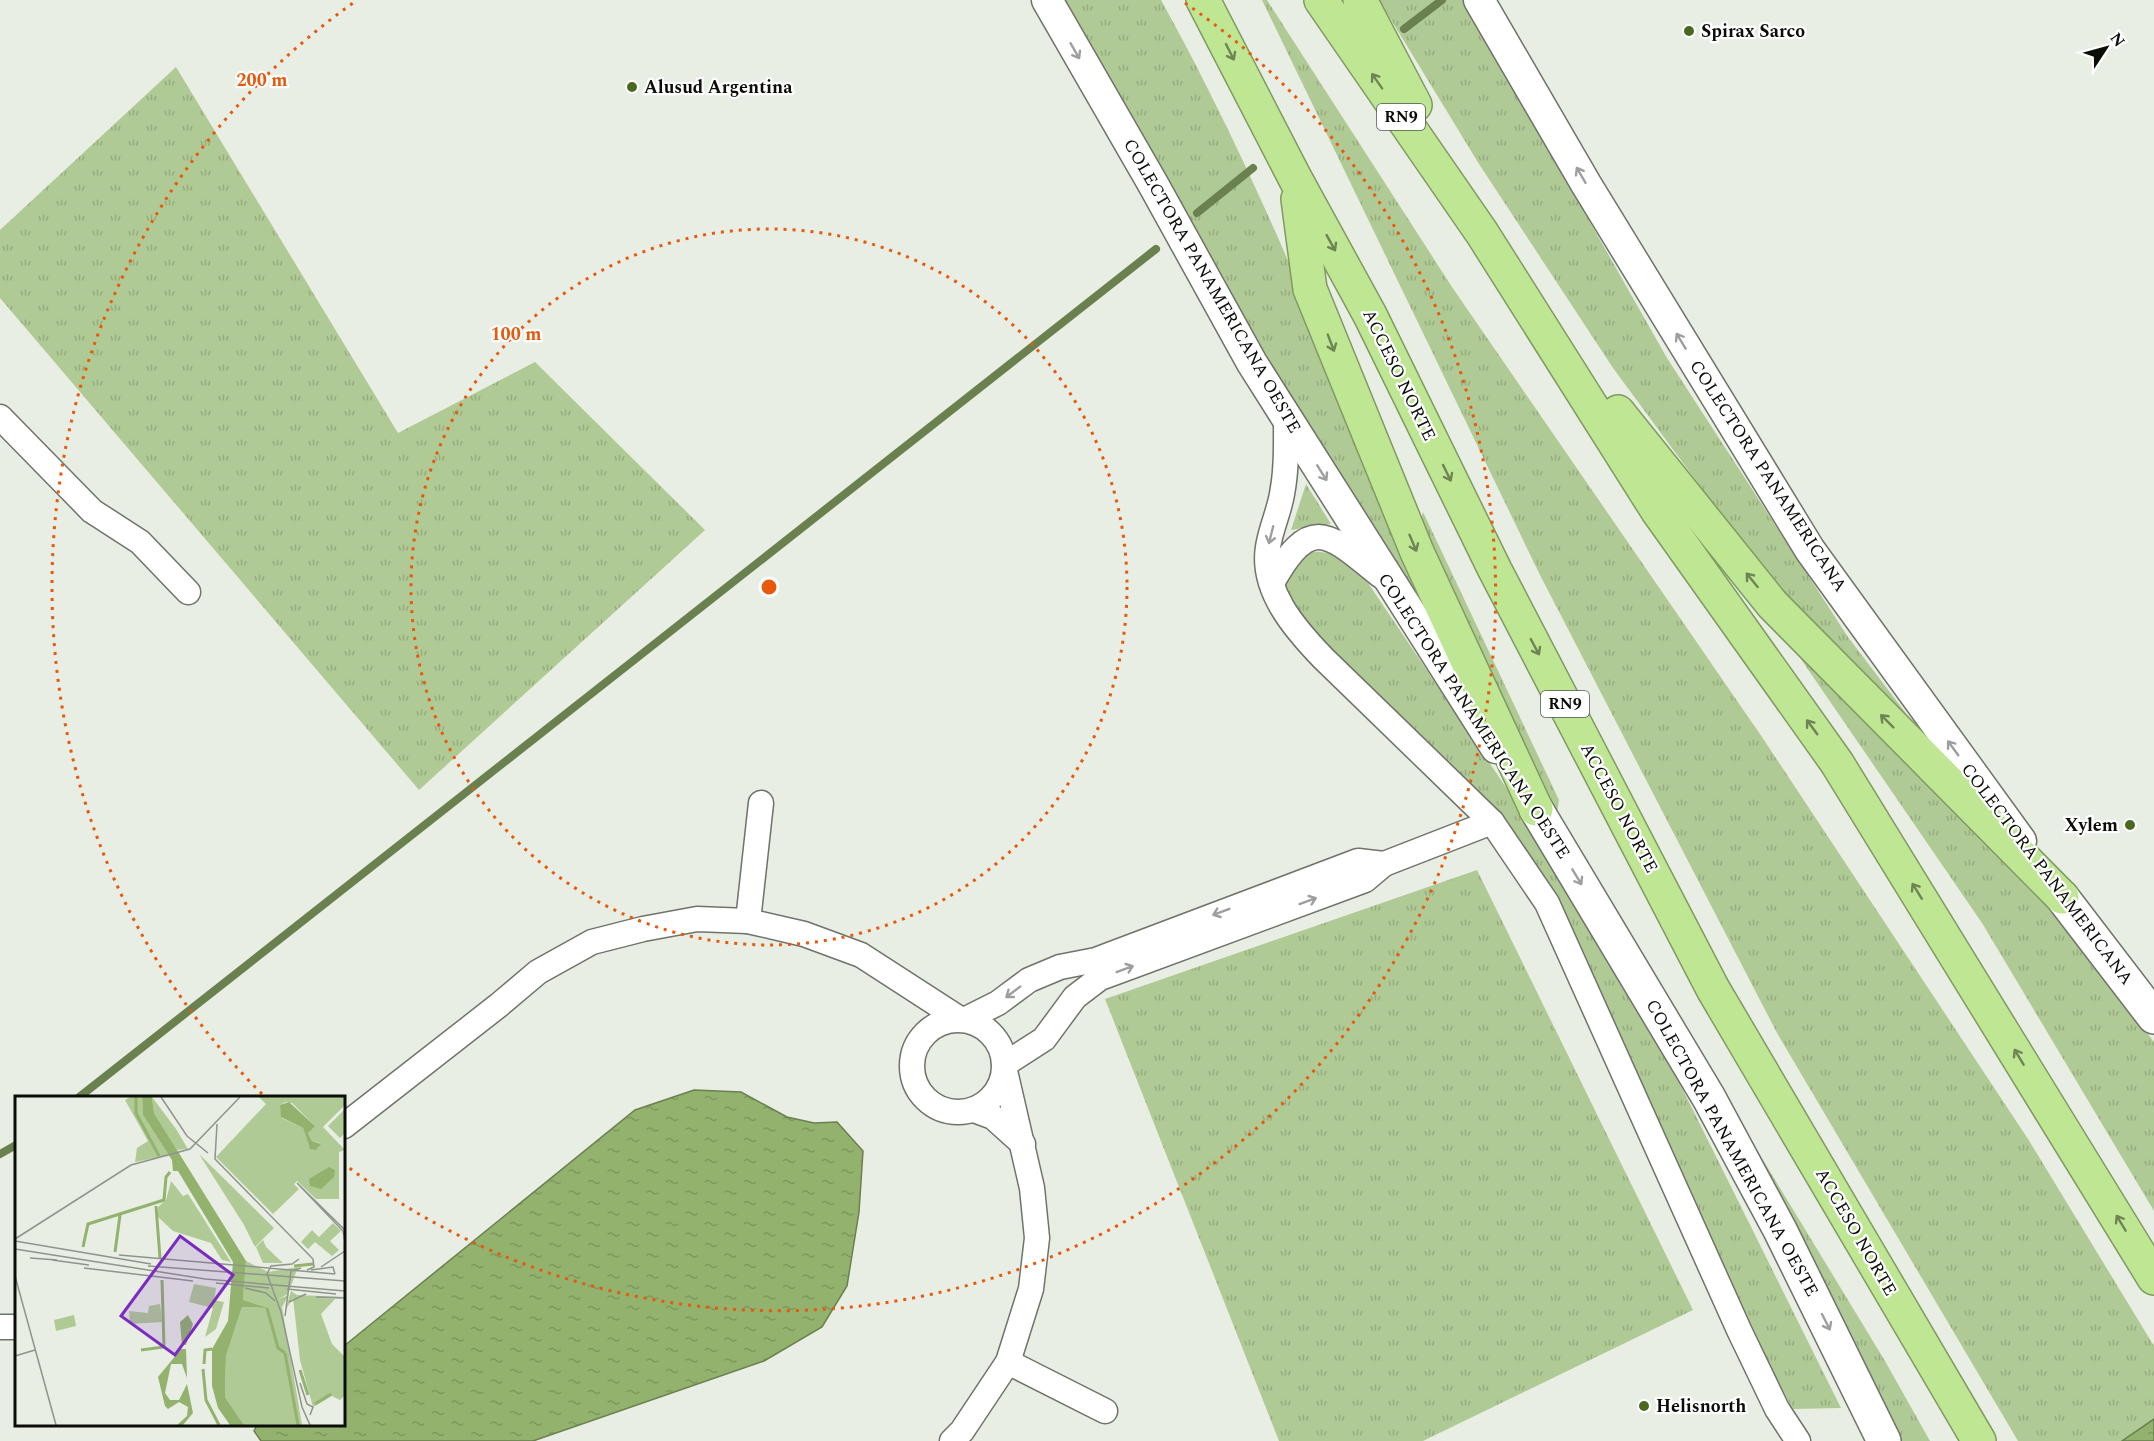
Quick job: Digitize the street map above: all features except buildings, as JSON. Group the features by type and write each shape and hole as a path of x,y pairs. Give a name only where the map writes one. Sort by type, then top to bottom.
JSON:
{"highway":[{"name":"ACCESO NORTE","path":"1203,0 1296,180 1370,315 1495,570 1713,989 1979,1441"},
{"name":"RN9","path":"1321,0 1482,233 1657,510 1837,763 2153,1275"},
{"path":"1360,0 1482,233 1651,456 1772,604 2062,897"},
{"path":"1296,180 1310,289 1314,300 1417,552 1536,809"}],"main road":[{"name":"COLECTORA PANAMERICANA OESTE","path":"1536,809 1709,1098 1780,1230 1884,1441"},
{"name":"COLECTORA PANAMERICANA","path":"2062,897 2154,1017"}],"street":[{"name":"COLECTORA PANAMERICANA OESTE","path":"1047,0 1153,184 1252,363 1388,581 1536,809"},
{"name":"COLECTORA PANAMERICANA","path":"1479,0 1586,184 1810,550 2062,897"},
{"path":"1286,416 1287,456 1282,495 1267,550 1272,583 1280,603 1305,639 1492,822 1547,903 1739,1330 1777,1409 1798,1441"},
{"path":"0,417 92,511 140,542 188,592"},
{"path":"1272,583 1292,549 1303,541 1315,537 1327,537 1341,543 1388,581"},
{"path":"748,921 761,803"},
{"path":"974,1110 995,1095 1005,1067 1044,1039 1075,997 1100,978 1365,880 1384,864 1492,822"},
{"path":"918,1043 936,1025 963,1019 998,1004 1029,980 1060,968 1096,960 1358,861 1384,864"},
{"path":"345,1125 538,972 592,942 697,919 748,921 804,934 861,955 963,1019 986,1028 999,1043 1023,1143 1037,1238 1031,1288 1008,1362 962,1431 952,1441"},
{"path":"1060,968 1075,997"},
{"path":"909,986 921,1011 918,1043 913,1058 913,1074 918,1089 928,1101 942,1109 958,1112 974,1110 993,1117 1023,1143"},
{"path":"1008,1362 1105,1411"}],"green space":[{"path":"1064,0 1161,0 1203,78 1279,239 1448,651 1215,273"},
{"path":"1262,0 1267,0 1452,287 1762,737 2028,1139 2154,1346 2154,1419 2122,1441 2018,1441 1777,1033 1540,575"},
{"path":"1379,0 1464,0 1667,358 1848,637 1965,791 1795,615 1613,368 1479,164"},
{"path":"176,67 398,433 535,362 705,530 419,790 0,298 0,230"},
{"path":"1306,484 1331,524 1291,530"},
{"path":"1423,512 1559,800 1557,814 1530,764 1419,529"},
{"path":"1311,551 1338,554 1368,583 1555,860 1678,1080 1841,1408 1793,1409 1765,1359 1547,880 1500,820 1328,653 1282,592 1292,563"},
{"path":"1770,614 2064,921 2154,1042 2154,1211 1982,923"},
{"path":"1477,870 1693,1310 1423,1441 1279,1441 1105,999"},
{"path":"1743,1127 1885,1361 1930,1441 1888,1441 1777,1209"}],"water":[{"path":"694,1090 741,1092 787,1117 814,1123 837,1122 863,1151 859,1212 847,1286 822,1327 764,1361 533,1441 261,1441 254,1431 256,1426 345,1426 345,1345 635,1110"},
{"path":"2154,1419 2154,1441 2122,1441"}],"waterway":[{"path":"1404,29 1442,0"},
{"path":"1197,213 1253,168"},
{"path":"81,1096 1156,249"},
{"path":"0,1154 15,1146"}],"place":[{"name":"Spirax Sarco","path":"1689,31"},
{"name":"Alusud Argentina","path":"632,87"},
{"name":"Xylem","path":"2130,825"},
{"name":"Helisnorth","path":"1644,1406"}]}
